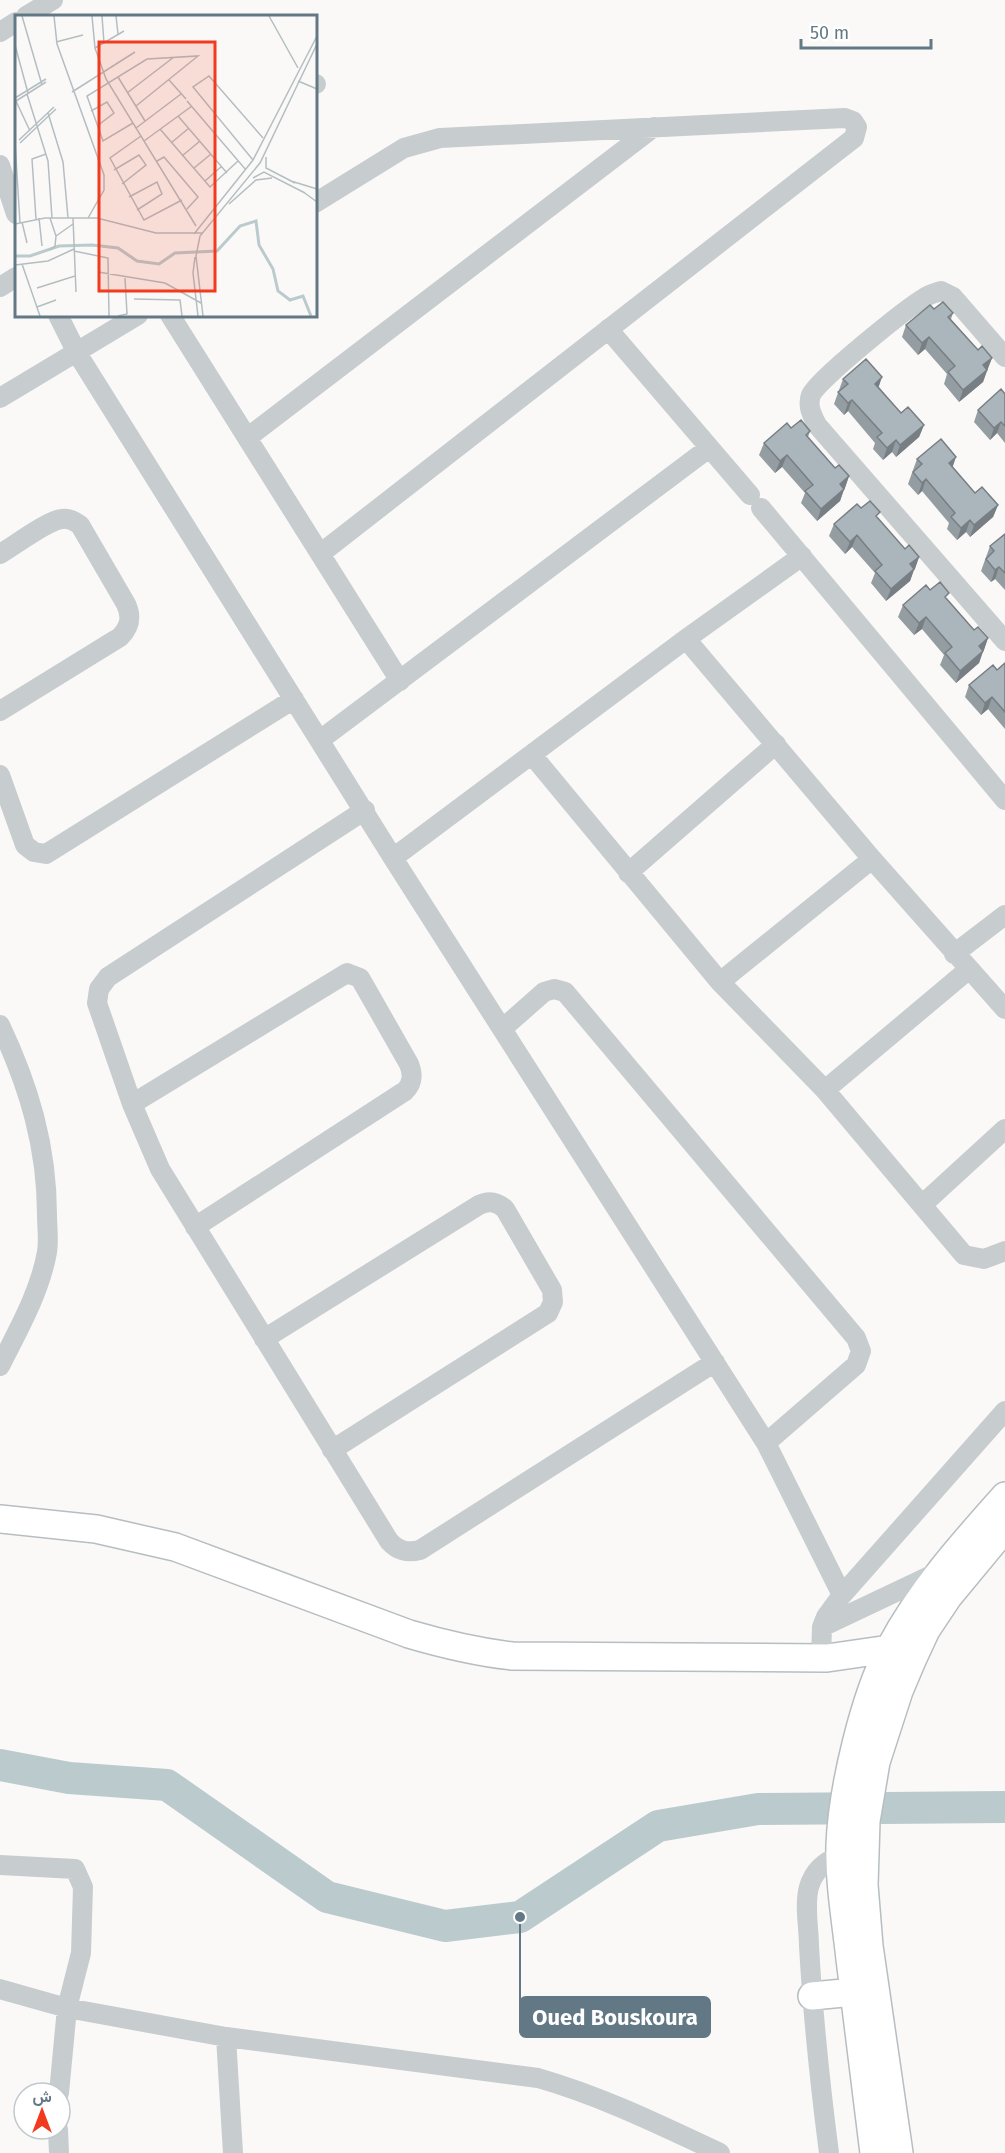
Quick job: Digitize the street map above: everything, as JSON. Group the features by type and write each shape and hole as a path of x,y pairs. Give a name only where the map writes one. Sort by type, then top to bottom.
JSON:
{"main road":[{"path":"874,2153 840,1856 854,1821 865,1762 887,1686 901,1653 918,1601 940,1570 1005,1496"},
{"path":"0,1519 96,1529 175,1547 409,1634 474,1651 512,1656 824,1658 901,1653 926,1630 948,1597 1005,1528"},
{"path":"824,1658 887,1686"},
{"path":"854,1821 864,1885 869,1946 899,2153"},
{"path":"812,1996 854,1992"}],"street":[{"path":"0,32 15,23"},
{"path":"316,203 393,154 428,140 440,138 845,118 853,121 857,131 854,138 320,554"},
{"path":"247,438 654,127"},
{"path":"0,165 15,211"},
{"path":"0,287 15,278"},
{"path":"1005,357 953,297 941,291 922,299 820,382 809,402 810,411 817,425 1005,641"},
{"path":"58,316 77,353 393,858 766,1443 842,1595"},
{"path":"0,398 136,316"},
{"path":"171,316 400,681"},
{"path":"608,329 802,556 1005,800"},
{"path":"320,740 709,448"},
{"path":"0,554 55,520 72,520 80,525 126,604 130,617 125,632 120,637 0,711"},
{"path":"393,858 686,639 802,556"},
{"path":"686,639 872,859 1005,1010"},
{"path":"0,775 25,845 34,852 46,854 294,699"},
{"path":"628,873 776,744"},
{"path":"532,755 720,982 825,1090 964,1256 984,1259 1005,1251"},
{"path":"365,810 108,977 97,995 97,1003 132,1104 160,1169 388,1541 400,1550 413,1552 420,1550 715,1362"},
{"path":"720,982 872,859"},
{"path":"954,954 1005,915"},
{"path":"825,1090 968,970"},
{"path":"132,1104 347,974 360,978 409,1064 412,1076 409,1087 405,1091 195,1227"},
{"path":"501,1029 544,992 554,988 566,992 856,1338 861,1351 856,1365 766,1443"},
{"path":"0,1025 20,1070 34,1112 43,1152 47,1194 47,1250 41,1277 28,1310 0,1366"},
{"path":"922,1205 1005,1129"},
{"path":"264,1339 479,1205 495,1203 505,1209 552,1290 553,1302 548,1313 332,1450"},
{"path":"824,1658 822,1628 826,1617 842,1595 1005,1411"},
{"path":"822,1628 940,1570"},
{"path":"829,2153 812,1996 808,1889 817,1871 831,1859 840,1856"},
{"path":"0,1865 75,1869 83,1887 81,1953 67,2008 60,2081"},
{"path":"0,1989 67,2008 226,2037 538,2078 569,2087 640,2115 720,2153"},
{"path":"226,2037 233,2153"}],"building":[{"path":"943,302 953,313 948,317 978,350 982,346 992,358 983,365 987,370 963,390 948,372 955,366 929,337 922,343 906,325 930,305 934,309"},
{"path":"866,359 882,377 875,384 901,413 908,407 924,425 900,445 896,440 887,448 877,437 882,433 852,400 848,403 838,392 848,384 843,379"},
{"path":"1001,389 1005,394 1005,426 1001,422 994,428 978,410"},
{"path":"801,420 810,431 806,435 835,468 839,465 849,476 840,484 844,489 821,509 805,491 813,485 787,455 780,461 764,443 787,423 791,428"},
{"path":"941,439 956,457 949,463 975,493 982,487 998,505 974,525 970,520 961,528 951,517 955,513 926,479 922,483 913,472 922,464 917,459"},
{"path":"870,501 880,512 876,516 905,549 909,545 919,557 910,564 914,569 891,589 875,571 882,565 857,535 850,542 834,524 857,504 861,508"},
{"path":"1005,534 1005,573 999,567 995,570 986,559 994,551 990,546"},
{"path":"940,582 949,593 945,597 974,630 978,627 988,638 979,646 983,651 960,671 945,653 952,647 926,617 919,623 903,605 926,585 930,590"},
{"path":"1005,663 1005,712 992,697 985,703 969,685 993,665 997,670"}],"waterway":[{"path":"0,1765 69,1778 167,1785 327,1897 445,1926 520,1917 658,1826 758,1809 1005,1807"}],"place":[{"name":"Oued Bouskoura","path":"520,1917"}]}
